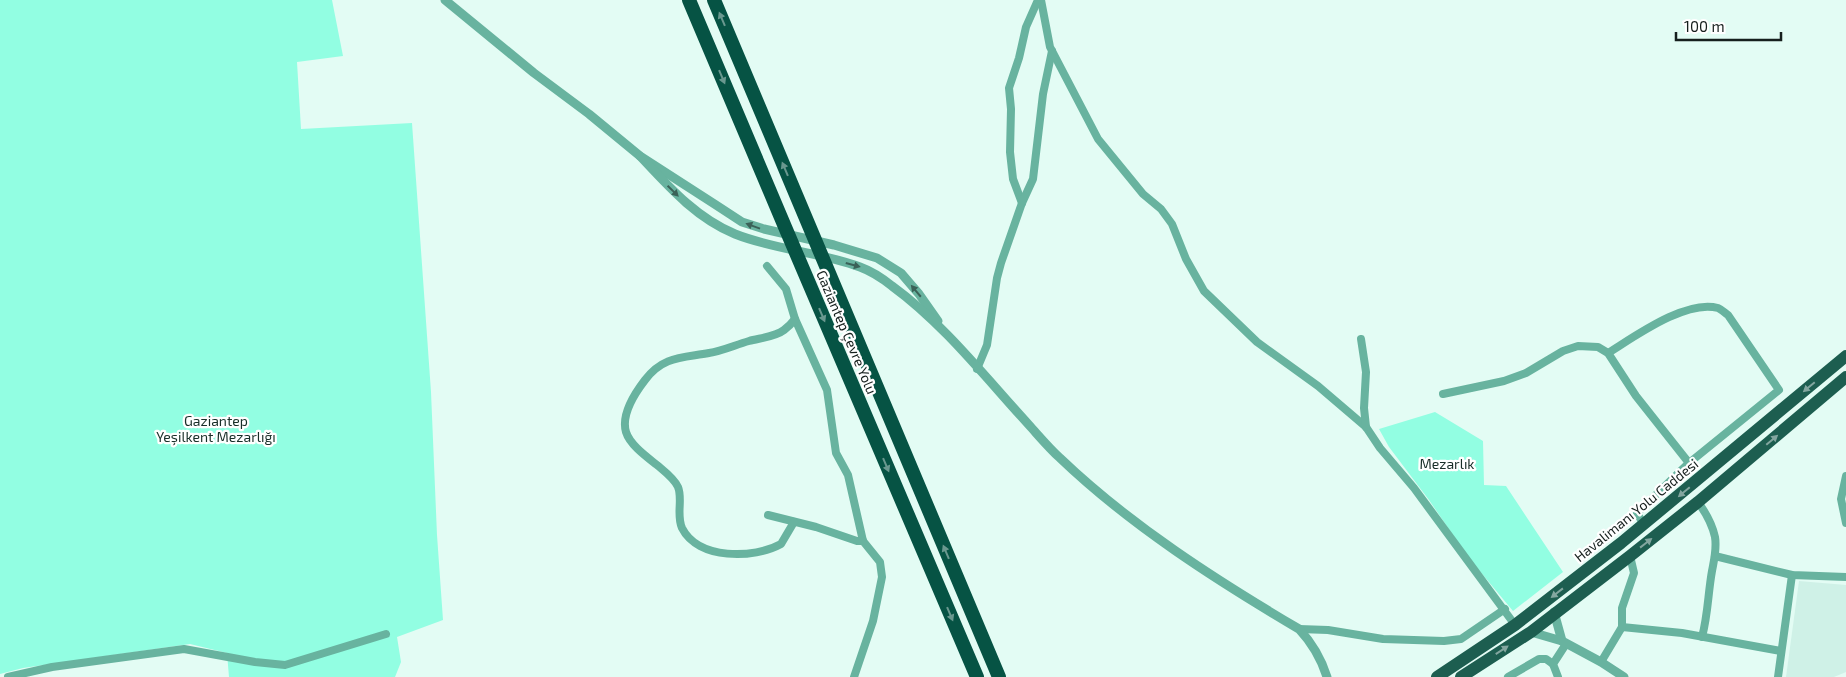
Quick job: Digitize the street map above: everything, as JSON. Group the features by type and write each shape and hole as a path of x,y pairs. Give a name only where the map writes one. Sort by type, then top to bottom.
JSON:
{"highway":[{"name":"Gaziantep Çevre Yolu","path":"689,0 784,228 977,677"},
{"name":"Gaziantep Çevre Yolu","path":"714,0 999,677"},
{"name":"Havalimanı Yolu Caddesi","path":"1437,677 1515,625 1644,525 1846,356"},
{"path":"1461,677 1531,632 1554,612 1630,556 1698,502 1846,377"}],"street":[{"path":"446,0 534,73 589,114 640,156 742,222 877,258 900,273 913,287 955,345"},
{"path":"1040,0 1052,51 1098,139 1143,194 1162,209 1172,224 1186,259 1204,291 1257,342 1318,386 1366,427 1380,448 1414,488 1515,625"},
{"path":"1022,203 1013,179 1010,152 1011,110 1009,88 1019,58 1026,27 1040,0"},
{"path":"977,368 987,346 996,278 1032,179 1043,94 1052,51"},
{"path":"640,156 693,209 736,234 853,265 866,270 894,287 928,316 1058,457 1097,492 1198,568 1299,629 1320,657 1327,677"},
{"path":"767,266 786,289 795,319 827,390 836,453 848,475 863,541 880,562 882,576 873,621 854,677"},
{"path":"1608,353 1673,315 1692,309 1719,308 1728,315 1778,390 1689,463 1637,513 1644,525"},
{"path":"794,522 781,544 764,550 744,554 727,554 702,547 682,528 679,515 678,487 674,481 644,454 626,431 629,406 637,390 665,362 675,358 710,353 770,336 784,331 795,319"},
{"path":"1361,340 1366,372 1364,408 1366,427"},
{"path":"1443,394 1504,381 1526,373 1563,351 1578,346 1598,347 1608,353 1636,396 1689,463"},
{"path":"1846,476 1841,499 1846,524"},
{"path":"1698,502 1708,516 1713,531 1715,556 1702,637"},
{"path":"768,515 816,526 857,541 863,541"},
{"path":"1601,662 1622,627 1622,608 1634,573 1630,556"},
{"path":"1715,556 1792,575 1846,577"},
{"path":"1778,677 1792,575"},
{"path":"1299,629 1328,630 1383,639 1444,641 1461,639 1504,609"},
{"path":"1553,664 1564,642 1554,612"},
{"path":"1622,627 1682,633 1781,651"},
{"path":"1531,632 1564,642 1624,677"},
{"path":"8,677 52,667 184,649 285,666 386,634"},
{"path":"1508,677 1539,659 1553,664 1558,677"}],"shaded area":[{"path":"1799,581 1846,585 1846,672 1834,677 1786,677"}],"green space":[{"name":"Gaziantep Yeşilkent Mezarlığı","path":"0,0 332,0 343,56 297,62 301,129 412,123 431,392 437,535 443,620 397,637 401,662 395,677 229,677 227,653 190,644 23,668 0,674"},
{"name":"Mezarlık","path":"1435,412 1483,441 1484,485 1506,486 1563,572 1513,611 1468,557 1429,500 1389,447 1379,429"}]}
